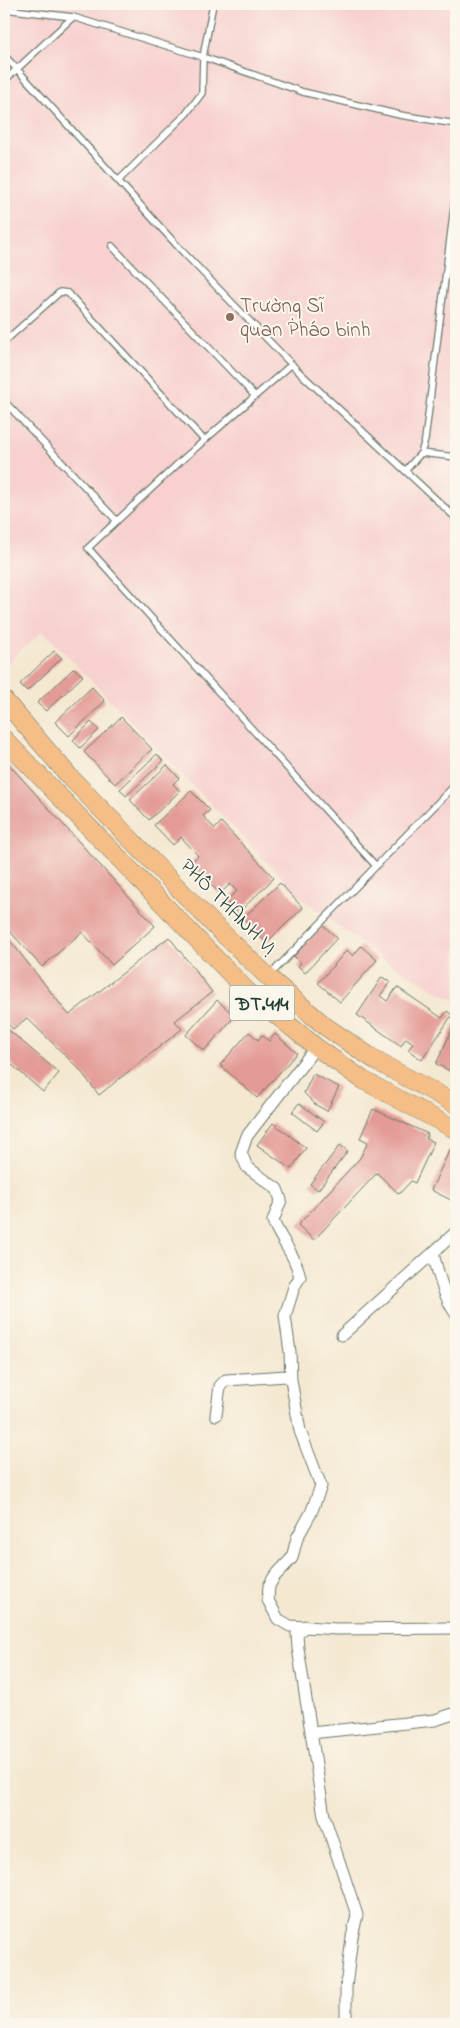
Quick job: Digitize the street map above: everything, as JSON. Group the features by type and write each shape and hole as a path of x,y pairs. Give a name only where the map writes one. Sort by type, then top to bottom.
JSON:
{"main road":[{"name":"PHỐ THANH VỊ","path":"4,700 69,776 213,924 268,977 326,1027 378,1062 456,1104"},
{"name":"ĐT.414","path":"4,739 248,992 316,1047 363,1080 456,1130"}],"street":[{"path":"316,1047 247,1136 241,1153 247,1167 277,1189 281,1200 273,1221 278,1233 298,1264 300,1277 294,1288 285,1316 290,1352 291,1380 300,1431 322,1486 311,1513 297,1538 292,1558 274,1577 269,1586 268,1600 278,1619 290,1626 337,1629 456,1628"},
{"path":"342,1335 456,1232"},
{"path":"432,1253 440,1279 452,1309 456,1314"},
{"path":"216,1415 220,1386 226,1380 286,1376 291,1380"},
{"path":"305,1626 297,1634 298,1648 324,1816 357,1915 346,1987 346,2024"},
{"path":"311,1733 435,1720 456,1713"}],"lane":[{"path":"119,180 186,114 202,93 203,57 213,4"},
{"path":"4,9 73,17 203,57 303,92 400,115 456,124"},
{"path":"4,80 73,17"},
{"path":"4,55 183,252 292,364 456,518"},
{"path":"406,470 421,453 426,440 456,191"},
{"path":"112,246 255,396"},
{"path":"4,342 60,292 68,293 204,440"},
{"path":"292,364 204,440 88,548 376,866"},
{"path":"4,401 117,521"},
{"path":"421,453 456,458"},
{"path":"268,977 456,784"}],"shaded area":[{"name":"Trường Sĩ quan Pháo binh","path":"4,4 456,4 456,1001 382,959 302,898 43,631 5,665 4,663"}],"building":[{"path":"54,651 62,658 27,691 20,684"},
{"path":"74,668 83,676 46,711 37,703"},
{"path":"92,687 105,701 69,736 55,722"},
{"path":"121,717 152,749 115,784 84,752"},
{"path":"91,722 99,730 80,748 73,740"},
{"path":"157,754 163,761 126,796 120,789"},
{"path":"4,759 155,926 112,965 82,932 42,967 4,925"},
{"path":"167,765 179,778 173,784 180,791 149,820 130,800"},
{"path":"191,791 210,810 203,816 215,829 221,822 274,878 238,913 226,901 237,891 230,884 220,894 190,863 198,856 181,837 173,845 154,825"},
{"path":"280,883 303,908 266,943 243,918"},
{"path":"323,925 337,938 305,973 298,966 301,963 294,956"},
{"path":"4,933 69,1015 169,937 212,992 175,1021 182,1029 99,1095 79,1069 27,1018 13,1029 4,1020"},
{"path":"361,946 377,960 340,1002 318,983 347,950 353,956"},
{"path":"382,977 390,982 380,996 387,1001 397,987 442,1018 447,1011 452,1015 422,1060 408,1050 413,1043 406,1038 401,1046 357,1015"},
{"path":"217,1000 235,1016 204,1051 186,1035"},
{"path":"456,1021 456,1074 436,1064"},
{"path":"4,1026 59,1073 43,1092 4,1058"},
{"path":"249,1032 258,1040 262,1035 269,1041 275,1034 297,1053 257,1098 220,1065"},
{"path":"313,1074 339,1087 327,1111 316,1105 304,1093"},
{"path":"299,1103 324,1122 317,1131 292,1112"},
{"path":"373,1109 428,1134 426,1139 434,1142 415,1183 411,1181 399,1194 377,1173 314,1240 298,1225 360,1158 368,1142 360,1138"},
{"path":"273,1123 306,1148 291,1169 257,1145"},
{"path":"340,1145 348,1151 318,1190 310,1184"},
{"path":"450,1149 456,1152 455,1202 431,1190"}],"place":[{"name":"Trường Sĩ quan Pháo binh","path":"230,317"}]}
